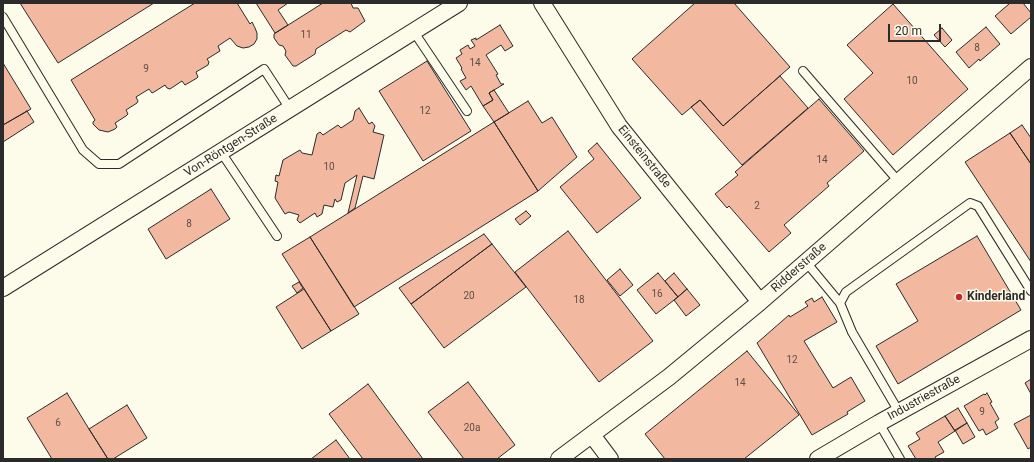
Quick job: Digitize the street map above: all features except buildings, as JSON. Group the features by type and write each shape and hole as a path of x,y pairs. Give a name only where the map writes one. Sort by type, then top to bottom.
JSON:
{"street":[{"name":"Von-Röntgen-Straße","path":"3,288 459,3"},
{"name":"Einsteinstraße","path":"542,3 619,126 760,302"},
{"name":"Ridderstraße","path":"559,459 669,377 760,302 1031,68"},
{"name":"Industriestraße","path":"818,459 1031,338"},
{"path":"592,435 610,459"}],"lane":[{"path":"3,18 83,150 99,164 119,164 264,69 290,109"},
{"path":"414,32 467,111"},
{"path":"804,71 899,182"},
{"path":"221,152 276,236"},
{"path":"840,303 846,292 970,203 978,206 1031,292"},
{"path":"806,262 840,303 852,332 899,412"},
{"path":"879,423 900,459"}],"place":[{"name":"Kinderland","path":"959,297"}]}
